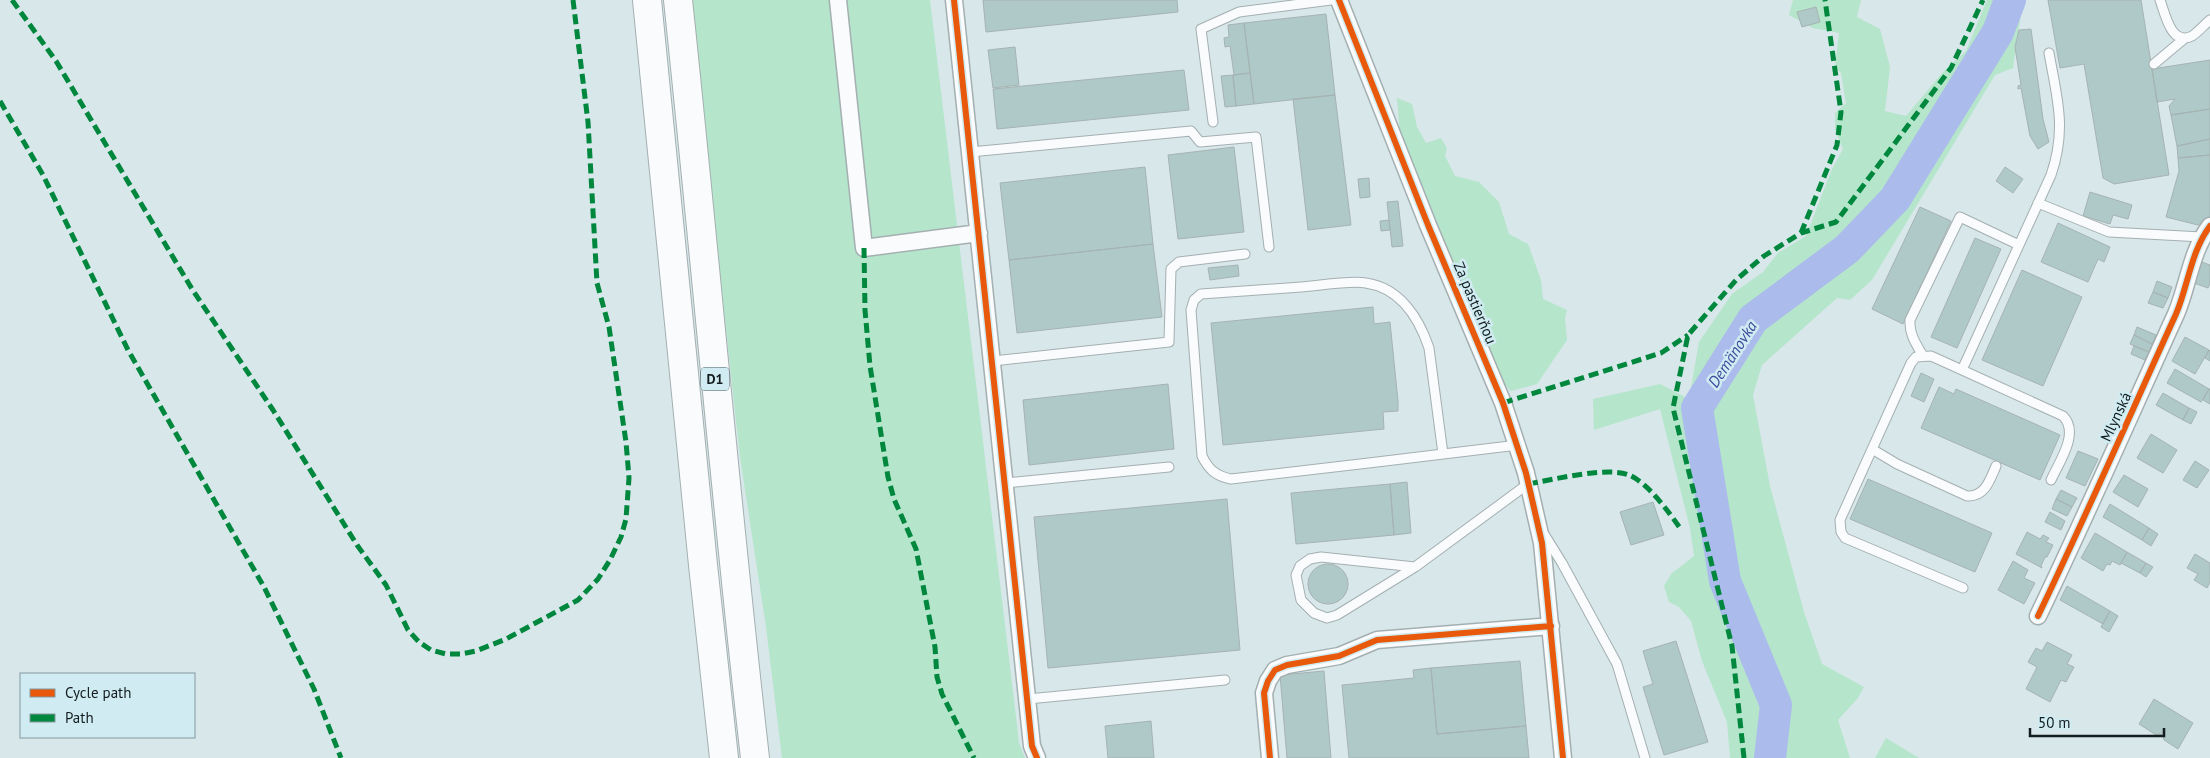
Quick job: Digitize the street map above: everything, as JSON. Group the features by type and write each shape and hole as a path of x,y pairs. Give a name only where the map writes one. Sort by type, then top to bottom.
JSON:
{"highway":[{"name":"D1","path":"647,0 724,758"},
{"name":"D1","path":"678,0 698,188 734,570 755,758"}],"street":[{"path":"838,0 864,248 979,233"},
{"path":"954,0 1032,746 1038,758"},
{"name":"Za pastierňou","path":"1339,0 1428,225 1503,403 1518,445 1539,525 1563,758"},
{"name":"Mlynská","path":"2038,616 2183,298 2206,232"},
{"path":"1270,758 1264,693 1268,681 1275,670 1287,665 1339,656 1378,640 1550,626"}],"lane":[{"path":"1213,122 1201,29 1239,12 1331,0"},
{"path":"2160,0 2171,30 2176,36 2185,38"},
{"path":"2154,64 2210,20"},
{"path":"1962,370 2038,203 2058,153 2061,120 2049,53"},
{"path":"970,152 1191,131 1200,142 1256,137 1269,248"},
{"path":"2038,203 2109,232 2206,232"},
{"path":"1923,356 1913,339 1910,320 1960,217 2019,245"},
{"path":"993,361 1169,342 1171,269 1179,262 1245,254"},
{"path":"1444,454 1429,348 1414,316 1406,305 1394,295 1365,282 1201,294 1194,300 1191,310 1202,456 1208,468 1219,476 1231,478 1444,454 1518,445"},
{"path":"1963,588 1845,538 1841,532 1840,520 1911,363 1916,357 1931,356 2063,416 2068,422 2070,435 2051,480"},
{"path":"1872,449 1897,464 1967,496 1973,496 1984,490 1996,466"},
{"path":"1006,483 1169,467"},
{"path":"1415,566 1321,557 1310,559 1300,566 1296,575 1301,600 1314,613 1327,618 1337,615 1415,566 1528,484"},
{"path":"1539,525 1617,664 1645,758"},
{"path":"1028,699 1225,680"}],"green space":[{"path":"690,0 930,0 1019,743 1025,758 782,758 766,627 740,457"},
{"path":"1793,0 1861,0 1857,17 1880,29 1890,67 1885,111 1906,116 1944,71 1966,51 1987,0 2023,0 2013,68 1995,75 1872,280 1850,300 1837,298 1762,365 1753,395 1770,486 1804,612 1822,664 1864,687 1858,698 1838,720 1850,758 1730,758 1727,722 1702,661 1691,621 1679,607 1669,602 1664,586 1671,574 1694,556 1690,528 1660,409 1594,430 1593,399 1660,384 1689,399 1699,342 1732,294 1763,272 1778,253 1806,236 1832,169 1843,149 1835,130 1835,113 1846,103 1841,73 1835,67 1839,33 1813,28 1789,15"},
{"path":"1397,98 1412,104 1417,127 1426,143 1441,138 1447,148 1445,156 1455,176 1479,182 1499,202 1509,234 1528,244 1541,280 1543,299 1567,310 1565,318 1567,340 1537,384 1511,391 1504,384 1400,134"},
{"path":"1886,738 1919,758 1875,758"}],"building":[{"path":"983,0 1177,0 1178,12 986,32"},
{"path":"2048,0 2141,0 2169,175 2114,184 2103,178 2084,64 2060,68"},
{"path":"1816,7 1820,22 1802,27 1797,12"},
{"path":"1326,14 1335,95 1254,104 1244,23"},
{"path":"1244,23 1250,73 1234,75 1230,46 1225,47 1224,38 1229,37 1228,25"},
{"path":"2031,29 2043,119 2049,142 2038,149 2030,136 2021,88 2018,89 2018,86 2021,85 2015,47 2019,30"},
{"path":"1015,47 1019,85 993,88 988,50"},
{"path":"2210,60 2210,109 2171,115 2169,106 2175,99 2157,102 2152,69"},
{"path":"1184,70 1189,110 997,129 993,89"},
{"path":"1250,73 1254,104 1236,106 1233,75"},
{"path":"1233,75 1236,106 1225,107 1221,76"},
{"path":"1335,95 1351,225 1308,230 1293,99"},
{"path":"2210,109 2210,139 2177,146 2171,115"},
{"path":"2210,139 2210,155 2178,158 2177,146"},
{"path":"1234,147 1244,232 1178,239 1168,155"},
{"path":"2210,155 2210,218 2198,225 2166,217 2179,171 2178,158"},
{"path":"1145,167 1153,244 1009,260 1000,183"},
{"path":"2005,167 2023,179 2013,193 1996,181"},
{"path":"1369,178 1370,197 1360,198 1358,179"},
{"path":"2090,192 2132,205 2128,219 2113,215 2110,224 2083,216"},
{"path":"1398,201 1403,246 1392,247 1387,202"},
{"path":"1920,207 1951,221 1903,324 1872,309"},
{"path":"1389,220 1390,230 1381,231 1380,221"},
{"path":"2058,223 2110,247 2104,262 2098,259 2088,282 2041,262"},
{"path":"1975,238 2001,249 1957,348 1931,337"},
{"path":"1153,244 1162,317 1017,333 1009,260"},
{"path":"2202,262 2210,265 2210,284 2208,288 2194,283"},
{"path":"1238,265 1239,276 1210,280 1208,268"},
{"path":"2022,270 2082,297 2043,386 1982,360"},
{"path":"2157,281 2172,287 2168,298 2153,292"},
{"path":"2153,292 2168,298 2163,308 2148,303"},
{"path":"1373,307 1374,324 1390,322 1398,401 1398,411 1383,412 1384,429 1223,445 1211,323"},
{"path":"2137,327 2156,335 2152,344 2134,335"},
{"path":"2134,335 2152,344 2149,352 2130,344"},
{"path":"2185,337 2209,350 2195,374 2172,361"},
{"path":"2134,346 2149,352 2145,360 2131,354"},
{"path":"2210,351 2210,361 2205,358"},
{"path":"2175,369 2209,389 2201,402 2167,383"},
{"path":"1921,373 1934,379 1924,402 1911,396"},
{"path":"1168,384 1174,449 1029,465 1023,400"},
{"path":"1939,387 1954,394 1956,389 2060,435 2040,480 1921,428"},
{"path":"2210,389 2210,404 2203,400"},
{"path":"2163,393 2189,408 2183,420 2156,405"},
{"path":"2189,408 2197,412 2191,424 2183,420"},
{"path":"2151,434 2177,450 2163,473 2137,458"},
{"path":"2078,451 2098,459 2085,486 2066,478"},
{"path":"2195,461 2209,470 2197,488 2183,480"},
{"path":"2124,475 2148,489 2138,507 2113,492"},
{"path":"1868,479 1992,533 1975,572 1850,519"},
{"path":"1407,482 1411,533 1394,535 1390,484"},
{"path":"1390,484 1394,535 1296,544 1291,493"},
{"path":"2061,490 2077,498 2072,507 2056,499"},
{"path":"1227,499 1240,650 1048,668 1034,517"},
{"path":"2056,499 2072,507 2067,516 2052,509"},
{"path":"1653,502 1664,535 1631,545 1620,512"},
{"path":"2110,504 2149,528 2142,540 2103,517"},
{"path":"2050,512 2065,521 2061,530 2045,522"},
{"path":"2149,528 2158,534 2151,546 2142,540"},
{"path":"2027,532 2040,539 2043,535 2049,538 2046,542 2053,545 2047,557 2045,557 2042,568 2016,554"},
{"path":"2095,533 2127,552 2120,565 2112,561 2110,565 2107,564 2103,571 2081,558"},
{"path":"2127,552 2146,563 2140,573 2121,563"},
{"path":"2195,554 2210,563 2210,582 2207,588 2194,580 2198,574 2187,568"},
{"path":"2013,561 2028,570 2024,578 2035,583 2024,604 1998,590"},
{"path":"2146,563 2153,567 2146,577 2140,573"},
{"path":"1328,564 1342,570 1348,584 1342,598 1328,604 1314,598 1308,584 1314,570"},
{"path":"2067,586 2110,611 2103,624 2060,600"},
{"path":"2110,611 2118,616 2109,632 2101,627"},
{"path":"1676,641 1708,742 1664,755 1643,687 1653,684 1643,651"},
{"path":"2047,642 2072,655 2067,664 2074,667 2066,682 2061,680 2050,702 2026,689 2037,667 2028,662 2036,648 2042,651"},
{"path":"1520,661 1526,726 1437,734 1431,668"},
{"path":"1431,668 1437,734 1526,726 1529,758 1349,758 1342,685 1414,678 1413,670"},
{"path":"1324,671 1331,758 1287,758 1280,675"},
{"path":"2154,699 2193,723 2178,749 2164,740 2160,734 2156,735 2139,724"},
{"path":"1151,721 1154,758 1108,758 1105,726"}],"waterway":[{"name":"Demänovka","path":"1770,758 1776,705 1725,581 1697,408 1753,319 1847,249 1895,199 1998,32 2010,0"}],"marked path":[{"path":"12,0 56,61 192,289 273,410 357,545 386,585 408,630 419,642 431,650 446,654 476,651 506,639 578,600 598,579 610,560 621,537 626,519 629,478 626,442 609,327 597,283 588,122 573,0"},
{"path":"1801,233 1837,145 1841,112 1825,0"},
{"path":"1744,758 1732,646 1673,408 1688,335 1736,280 1764,256 1801,233 1836,222 1951,68 1983,0"},
{"path":"0,101 43,175 128,350 264,587 314,689 341,758"},
{"path":"864,248 865,310 870,366 888,477 894,499 916,549 935,647 937,677 942,694 974,758"},
{"path":"1503,403 1661,353 1688,335"},
{"path":"1528,484 1594,473 1607,472 1629,475 1650,491 1680,528"}],"cycle path":[{"path":"954,0 1032,746 1037,758"},
{"path":"1339,0 1428,225 1503,403 1526,473 1542,543 1563,758"},
{"path":"2038,616 2176,314 2198,246 2210,226"},
{"path":"1270,758 1264,693 1268,681 1275,670 1287,665 1339,656 1377,640 1551,626"}]}
